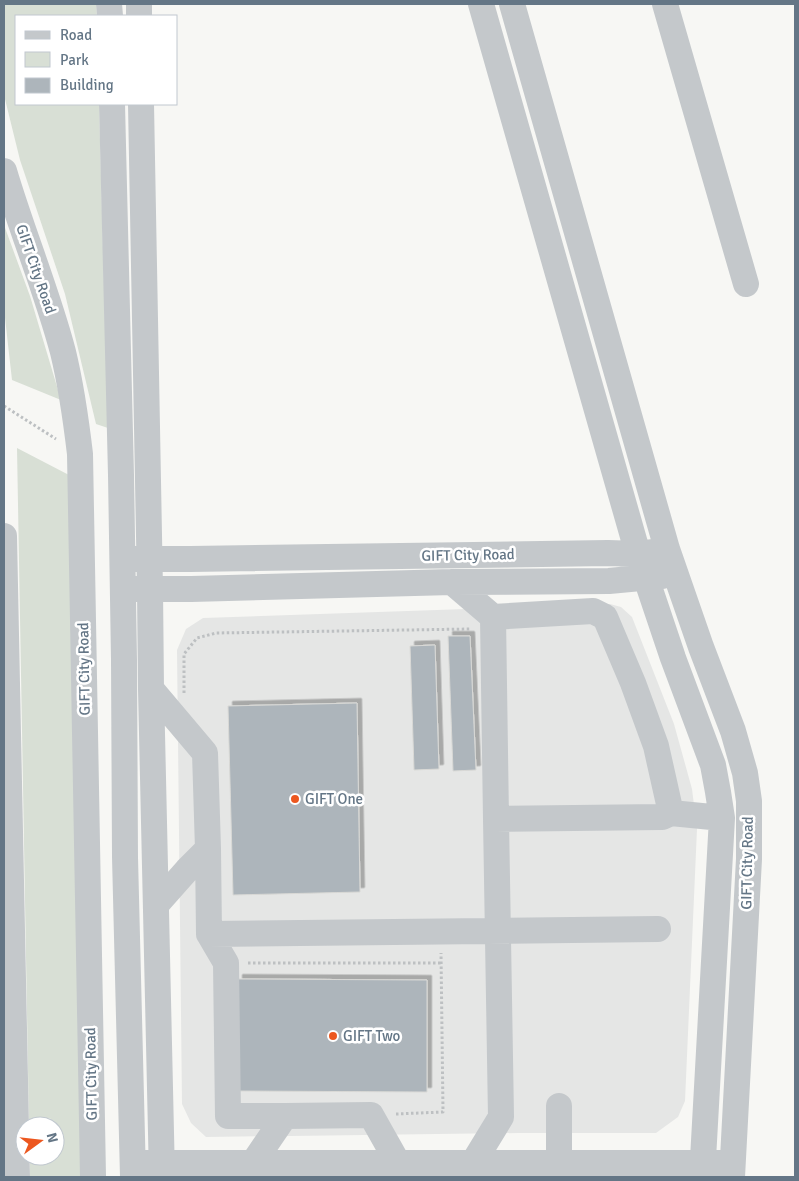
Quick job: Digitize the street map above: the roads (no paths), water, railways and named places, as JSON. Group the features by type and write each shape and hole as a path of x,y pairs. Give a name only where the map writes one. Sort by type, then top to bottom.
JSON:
{"street":[{"path":"481,4 641,566"},
{"path":"512,4 667,549"},
{"path":"665,4 746,284"},
{"name":"GIFT City Road","path":"112,105 123,559 123,588 125,857 133,1170 162,1170 253,1163 559,1163 732,1170 749,859 749,801 745,773 733,731 667,549 641,566 610,581 452,582 192,589 123,588"},
{"path":"141,105 151,689 162,1170"},
{"name":"GIFT City Road","path":"4,176 44,290 63,352 80,454 93,1177"},
{"path":"4,536 17,1177"},
{"name":"GIFT City Road","path":"123,559 608,553 641,566 676,574"},
{"name":"GIFT City Road","path":"641,566 713,765 722,818 703,1170"},
{"path":"452,582 494,623 501,1117 473,1163"},
{"path":"494,623 593,611 604,617 632,682 656,746 671,814"},
{"path":"151,689 205,753 209,934 226,963 228,1116 371,1115 398,1163"},
{"path":"496,819 662,817 671,814 722,818"},
{"path":"156,905 208,849"},
{"path":"209,934 658,929"},
{"path":"4,986 12,954"},
{"path":"559,1106 559,1163"},
{"path":"253,1163 285,1116"}],"place":[{"name":"GIFT One","path":"295,799"},
{"name":"GIFT Two","path":"333,1036"}]}
